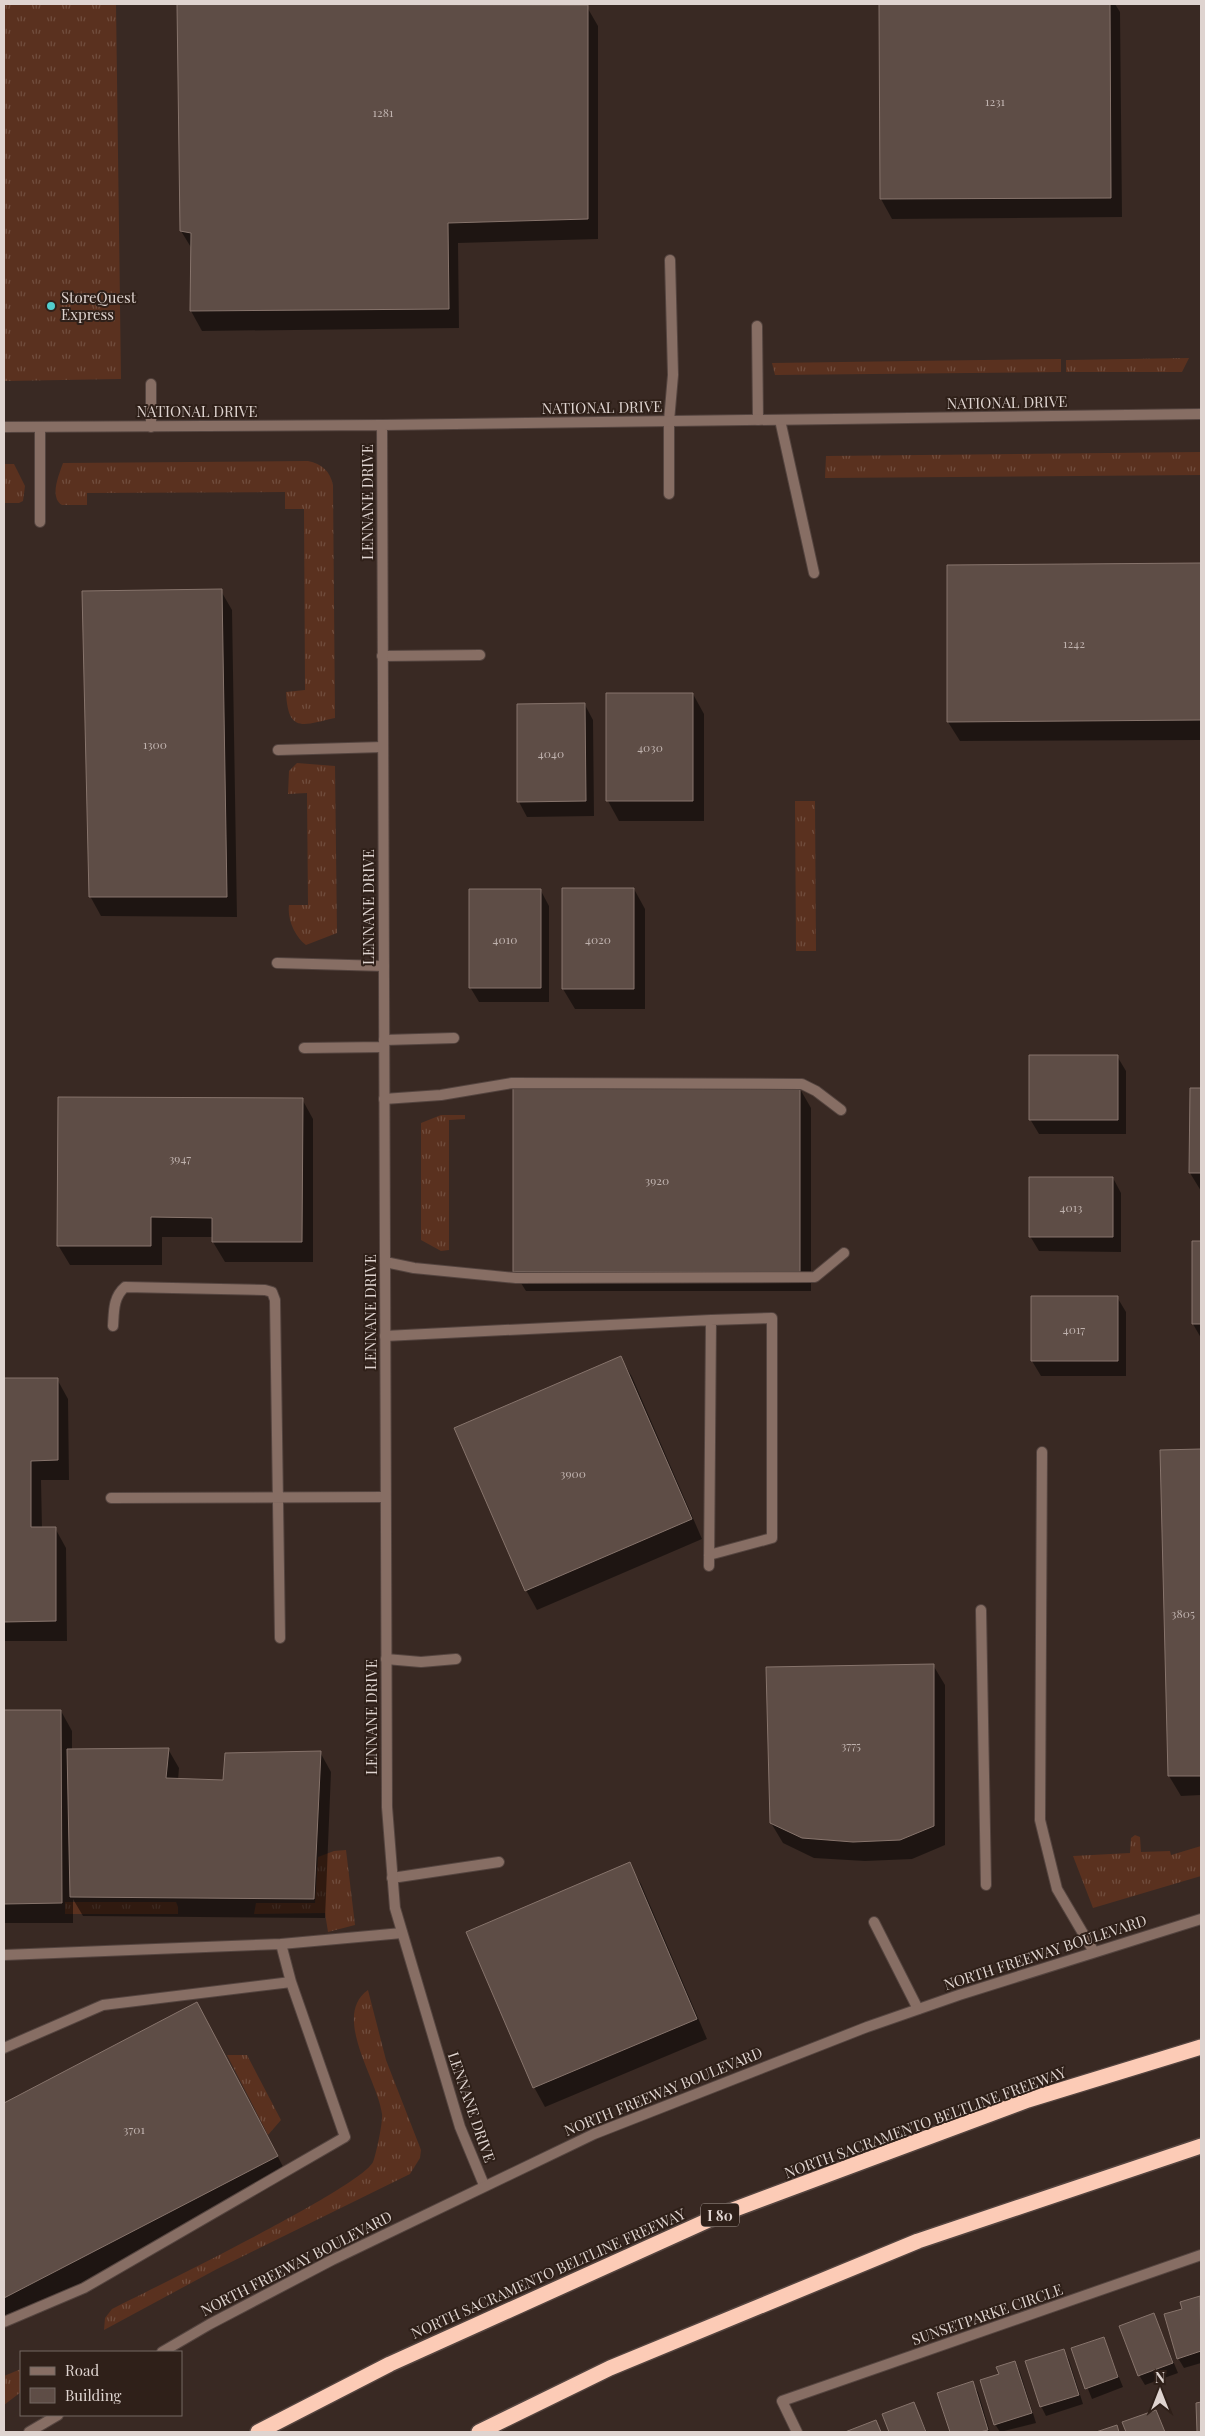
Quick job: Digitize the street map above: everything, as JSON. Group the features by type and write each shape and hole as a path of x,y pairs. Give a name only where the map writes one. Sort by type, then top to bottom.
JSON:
{"highway":[{"name":"NORTH SACRAMENTO BELTLINE FREEWAY","path":"258,2432 390,2364 722,2214 1028,2100 1201,2047"},
{"path":"478,2432 610,2368 918,2241 1201,2146"}],"street":[{"path":"669,494 669,421 673,376 670,260"},
{"path":"757,326 758,420"},
{"path":"151,384 151,426"},
{"name":"NATIONAL DRIVE","path":"4,427 382,425 1201,414"},
{"path":"780,420 814,573"},
{"name":"LENNANE DRIVE","path":"382,425 387,1807 395,1908 460,2126 484,2185"},
{"path":"40,427 40,522"},
{"path":"382,656 480,655"},
{"path":"278,750 383,748"},
{"path":"277,963 384,966"},
{"path":"304,1048 454,1038"},
{"path":"384,1099 441,1095 512,1083 802,1084 816,1090 841,1110"},
{"path":"385,1262 414,1268 516,1278 815,1277 844,1253"},
{"path":"113,1326 114,1308 118,1293 125,1287 265,1290 272,1292 276,1310 280,1638"},
{"path":"385,1336 711,1320 772,1318 772,1538 709,1560 711,1320"},
{"path":"1042,1452 1040,1820 1057,1890 1094,1952"},
{"path":"111,1498 386,1497"},
{"path":"980,1610 986,1885"},
{"path":"386,1659 421,1662 456,1659"},
{"path":"392,1878 499,1862"},
{"name":"NORTH FREEWAY BOULEVARD","path":"164,2351 210,2324 332,2260 484,2185 594,2134 684,2097 918,2009 1201,1919"},
{"path":"874,1922 918,2009"},
{"path":"4,1956 281,1944 402,1933"},
{"path":"4,2322 84,2288 344,2137 291,1982 281,1944"},
{"path":"4,2048 102,2005 291,1982"},
{"name":"SUNSETPARKE CIRCLE","path":"797,2432 782,2401 1201,2256"},
{"path":"29,2432 56,2416"}],"green space":[{"path":"4,4 116,4 121,379 4,381"},
{"path":"1189,358 1182,372 1066,372 1066,360"},
{"path":"1061,359 1061,372 775,375 772,363"},
{"path":"1201,452 1201,475 825,478 826,456"},
{"path":"308,461 325,469 333,485 335,718 306,724 294,721 290,715 286,692 305,690 304,509 285,509 285,492 87,493 87,505 62,505 56,497 56,486 63,463"},
{"path":"4,464 14,464 25,486 23,501 19,503 4,503"},
{"path":"297,763 335,766 337,933 306,945 298,937 289,916 289,905 308,905 307,793 288,794 289,771"},
{"path":"795,801 815,801 816,951 796,951"},
{"path":"441,1115 465,1115 465,1119 449,1120 449,1250 441,1251 421,1240 421,1123"},
{"path":"1135,1835 1140,1837 1141,1852 1170,1851 1171,1855 1201,1846 1201,1876 1093,1908 1073,1856 1130,1853 1131,1838"},
{"path":"346,1850 355,1925 328,1932 325,1913 254,1914 256,1903 315,1903 318,1857 334,1851"},
{"path":"65,1902 176,1902 178,1914 65,1914"},
{"path":"368,1990 386,2060 421,2150 420,2158 410,2174 217,2269 104,2330 105,2318 112,2309 295,2215 360,2175 373,2162 382,2114 379,2100 355,2032 354,2016 358,2001"},
{"path":"227,2055 247,2055 281,2120 268,2135"},
{"path":"20,2369 20,2393 4,2405 4,2376"}],"building":[{"path":"177,4 588,5 588,219 448,223 449,309 190,311 191,233 180,231"},
{"path":"879,4 1110,4 1111,198 880,199"},
{"path":"1201,563 1201,720 947,722 947,565"},
{"path":"222,589 227,897 89,897 82,591"},
{"path":"606,693 693,693 693,801 606,801"},
{"path":"585,703 586,801 517,802 517,704"},
{"path":"562,888 634,888 634,989 562,989"},
{"path":"469,889 541,889 541,988 469,988"},
{"path":"1029,1055 1118,1055 1118,1120 1029,1120"},
{"path":"513,1087 800,1087 800,1272 513,1272"},
{"path":"1190,1088 1201,1088 1201,1173 1189,1173"},
{"path":"58,1097 303,1098 302,1242 212,1242 212,1218 151,1217 151,1246 57,1246"},
{"path":"1029,1177 1113,1177 1113,1237 1029,1237"},
{"path":"1192,1241 1201,1241 1201,1324 1192,1324"},
{"path":"1031,1296 1118,1296 1118,1361 1031,1361"},
{"path":"621,1356 692,1519 525,1591 454,1428"},
{"path":"4,1378 58,1378 58,1460 31,1461 31,1527 56,1527 56,1621 4,1622"},
{"path":"1201,1449 1201,1776 1168,1776 1160,1450"},
{"path":"934,1664 934,1826 900,1840 853,1842 802,1838 770,1823 766,1667"},
{"path":"4,1710 61,1710 62,1903 4,1904"},
{"path":"169,1748 166,1778 223,1780 225,1753 321,1751 314,1899 70,1897 67,1749"},
{"path":"630,1862 697,2019 533,2088 466,1932"},
{"path":"197,2002 278,2156 4,2298 4,2103"},
{"path":"1200,2296 1201,2351 1177,2359 1164,2314 1182,2309 1180,2302"},
{"path":"1154,2313 1173,2363 1138,2376 1119,2326"},
{"path":"1104,2337 1118,2377 1085,2389 1071,2348"},
{"path":"1064,2349 1079,2395 1040,2407 1025,2361"},
{"path":"1015,2361 1032,2413 994,2425 980,2380 999,2374 996,2367"},
{"path":"973,2381 988,2430 980,2432 950,2432 937,2393"},
{"path":"914,2402 926,2432 889,2432 882,2414"},
{"path":"1201,2402 1201,2432 1197,2432 1196,2403"},
{"path":"1156,2410 1165,2432 1126,2432 1122,2422"},
{"path":"876,2420 881,2432 845,2432"},
{"path":"1117,2425 1119,2432 1096,2432"}],"place":[{"name":"StoreQuest Express","path":"51,306"}]}
